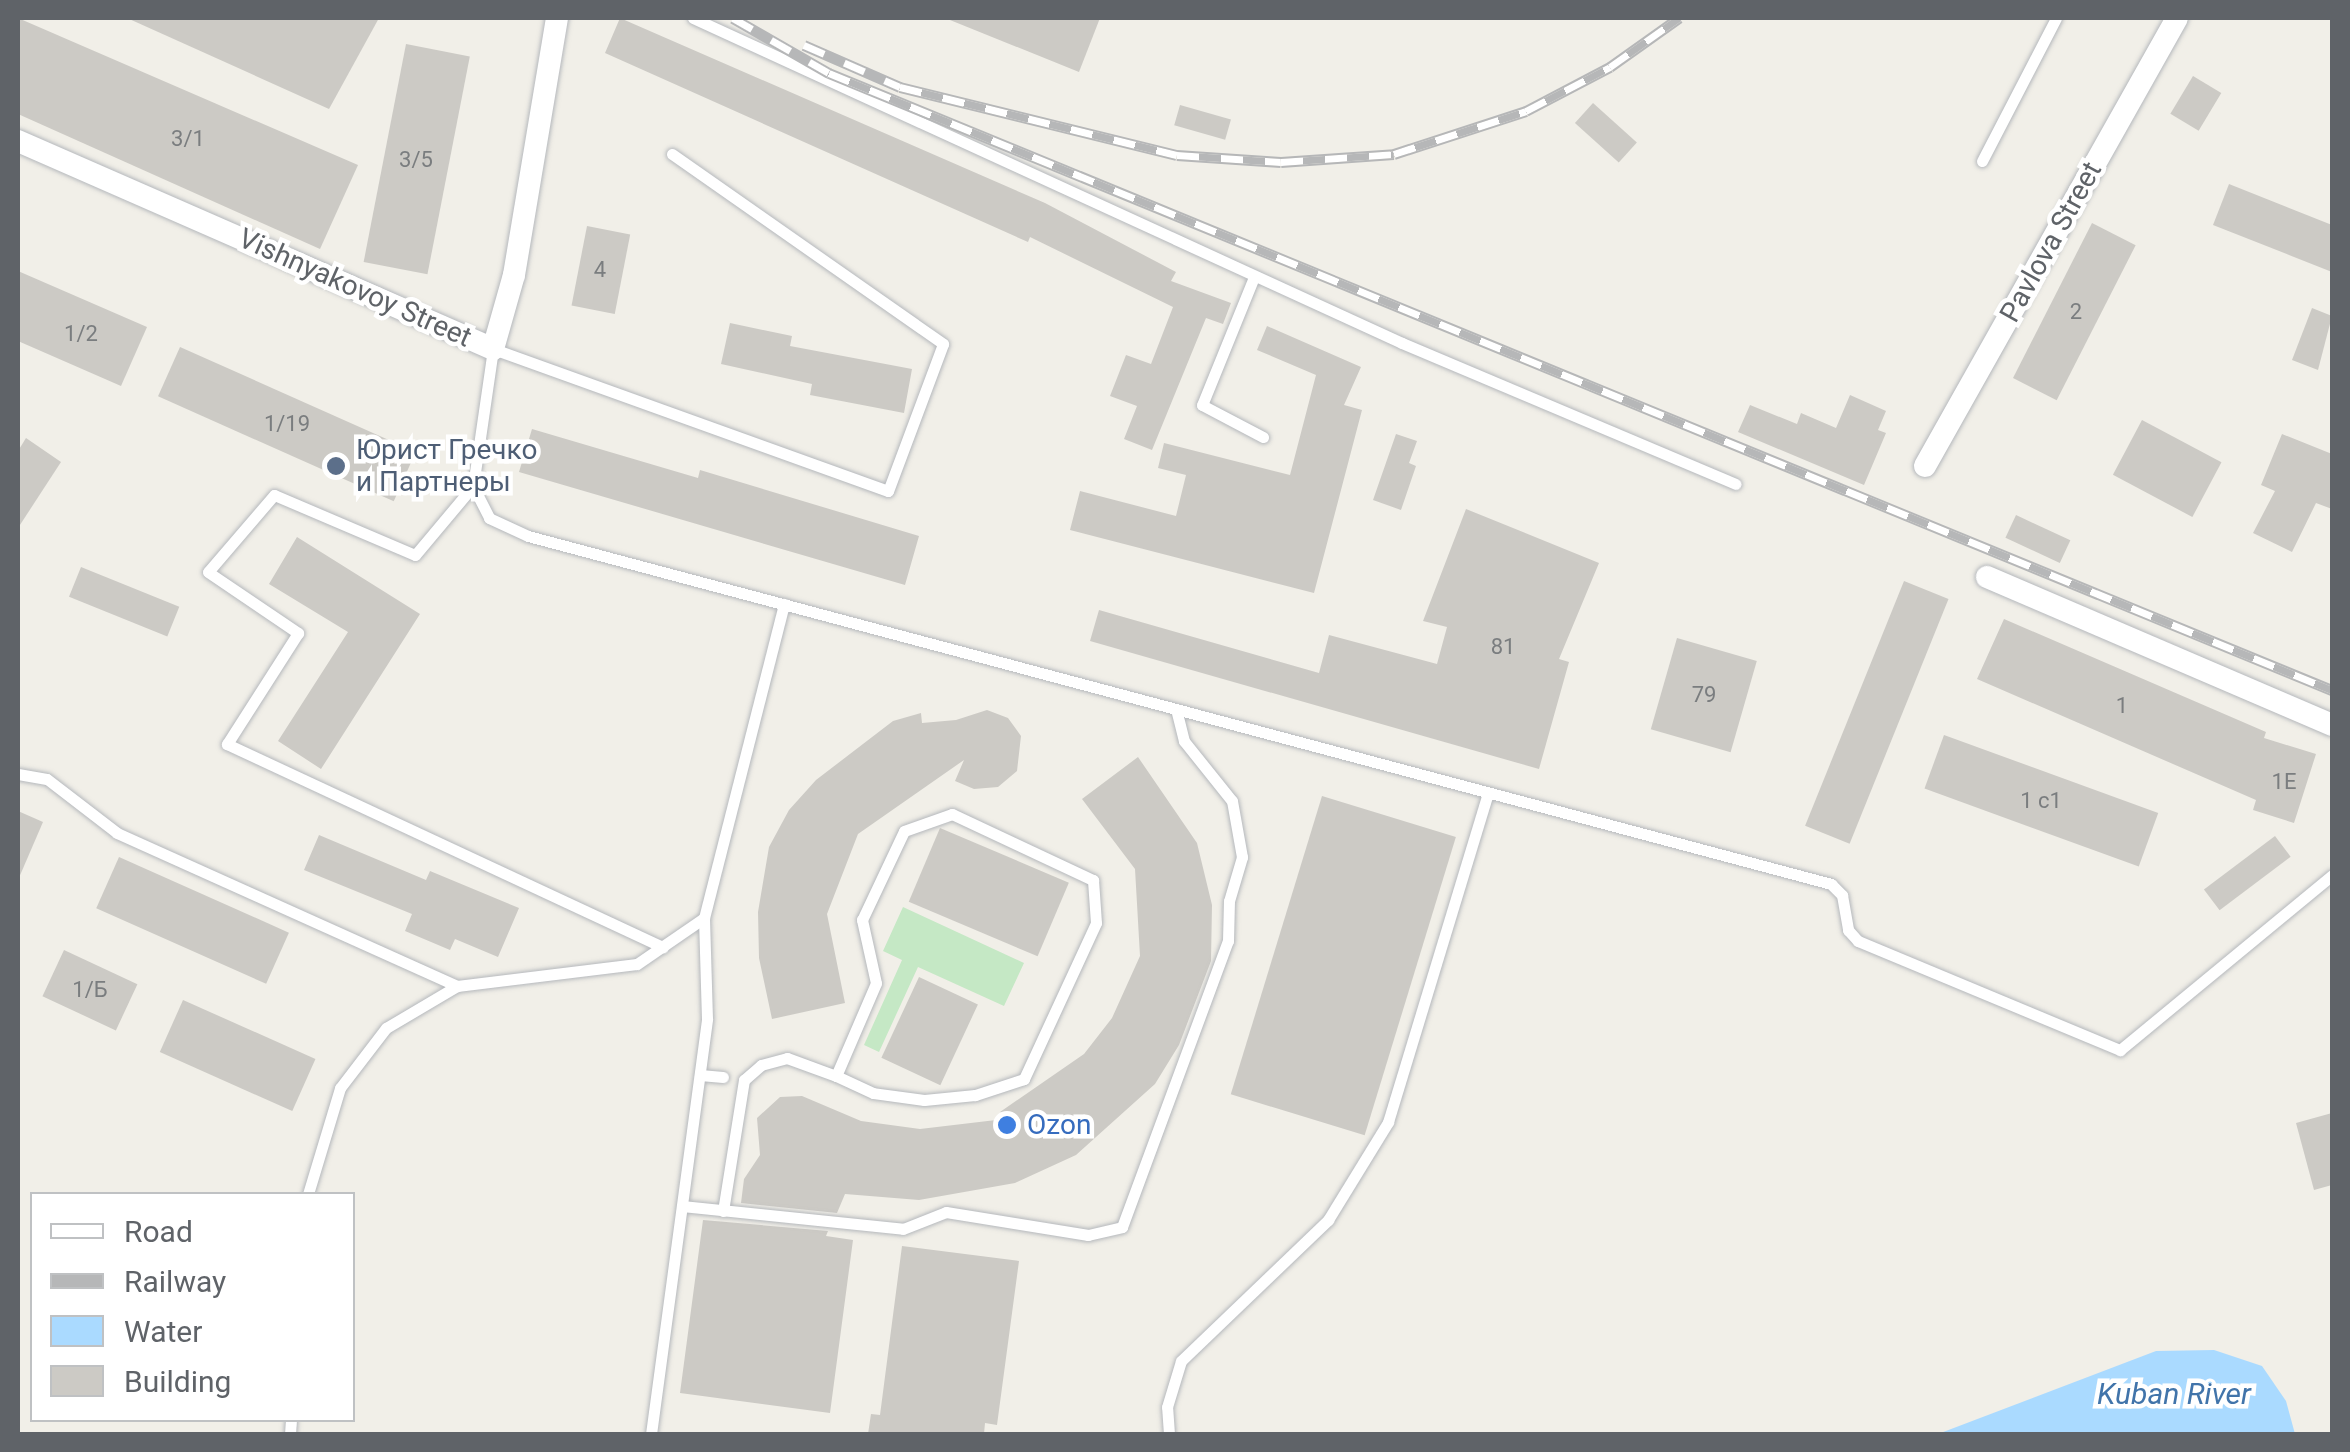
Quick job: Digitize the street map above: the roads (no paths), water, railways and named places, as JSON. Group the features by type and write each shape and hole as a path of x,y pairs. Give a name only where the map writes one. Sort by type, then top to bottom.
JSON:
{"street":[{"name":"Vishnyakovoy Street","path":"18,141 494,349 514,275 557,18"},
{"name":"Pavlova Street","path":"1925,466 2177,18"},
{"path":"1987,576 2332,725"}],"lane":[{"path":"693,18 1254,277 1734,484"},
{"path":"1982,161 2056,18"},
{"path":"663,947 227,744 298,633 208,572 274,495 415,554 473,486 494,349 888,491 943,344 672,154"},
{"path":"1254,277 1202,406 1264,438"},
{"path":"473,486 489,518 528,536 1831,884 1842,895 1848,930 1858,941 2120,1050 2332,874"},
{"path":"651,1434 707,1019 704,918 784,604"},
{"path":"682,1206 903,1229 946,1212 1088,1236 1122,1227 1228,941 1229,901 1242,857 1232,801 1184,742 1176,709"},
{"path":"18,774 47,779 117,834 457,986"},
{"path":"1169,1434 1166,1407 1180,1361 1328,1220 1388,1122 1488,793"},
{"path":"723,1211 744,1080 761,1065 787,1058 873,1094 924,1100 975,1095 1024,1079 1096,923 1094,880 952,814 904,830 862,920 876,983 836,1076"},
{"path":"309,1192 340,1088 386,1028 457,986 599,972 638,964 704,918"},
{"path":"700,1075 724,1077"}],"water":[{"name":"Kuban River","path":"2214,1350 2262,1366 2286,1401 2295,1434 1938,1434 2156,1351"}],"railway":[{"path":"733,18 829,73 2332,690"},
{"path":"804,45 900,87 1177,155 1281,162 1394,154 1526,111 1610,67 1679,18"}],"place":[{"name":"Юрист Гречко и Партнеры","path":"336,466"},
{"name":"Ozon","path":"1007,1125"}]}
